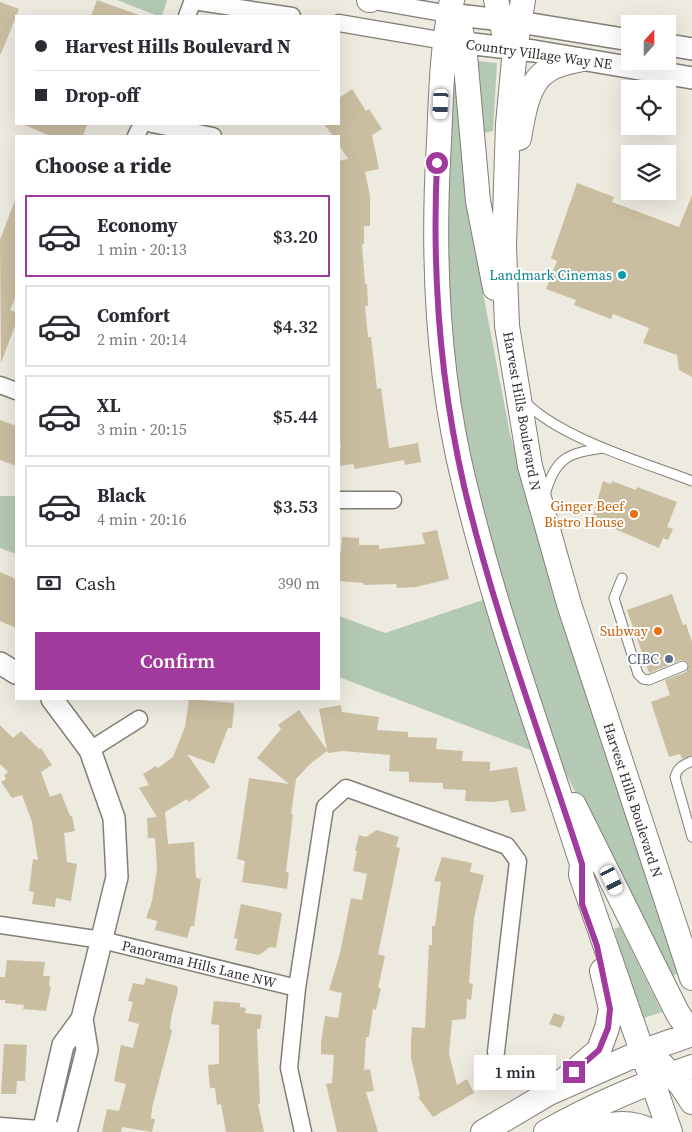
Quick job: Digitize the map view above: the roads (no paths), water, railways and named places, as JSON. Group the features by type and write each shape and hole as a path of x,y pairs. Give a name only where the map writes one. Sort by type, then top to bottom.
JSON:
{"main road":[{"path":"450,7 478,200 491,273 506,326"},
{"path":"510,11 505,37 514,49"},
{"path":"455,42 436,179 438,304 450,408 464,485 490,577 582,864 582,904 597,946 610,1009 610,1019 599,1050 550,1093"},
{"name":"Harvest Hills Boulevard N","path":"514,49 504,210 506,326 530,466 569,604 690,967"},
{"path":"504,210 523,116 533,88 546,71 578,60"},
{"path":"483,1132 550,1093 644,1052 692,1034 678,1014 584,822 548,756"},
{"path":"581,875 644,1052 655,1058 672,1074 692,1102"},
{"path":"546,1132 592,1106 672,1074"},
{"path":"670,1132 672,1074"},
{"path":"583,1132 606,1125 621,1123 653,1132"}],"street":[{"path":"369,0 450,7"},
{"path":"191,6 282,15"},
{"name":"Country Village Way NE","path":"450,7 510,11 621,38"},
{"path":"340,23 455,42"},
{"name":"Country Village Way NE","path":"455,42 514,49 692,78"},
{"path":"676,46 692,49"},
{"path":"157,125 208,135"},
{"path":"0,385 15,391"},
{"path":"340,500 392,500"},
{"path":"0,663 15,672"},
{"path":"43,1130 63,1045 82,1019 117,877 114,818 90,750 53,700"},
{"path":"90,750 139,719"},
{"path":"303,1132 289,1068 297,988 325,807 346,788 507,846 518,861 496,1052"},
{"name":"Panorama Hills Lane NW","path":"0,925 102,940 297,988"},
{"path":"0,1126 66,1132 88,1050 82,1019"}],"lane":[{"path":"518,395 531,408 561,427 604,448 692,481"},
{"path":"541,510 549,479 559,461 581,451 604,448"},
{"path":"622,578 614,598 638,674 643,679 649,680 683,666"},
{"path":"692,761 677,770 675,777 692,837"}],"place":[{"name":"Landmark Cinemas","path":"622,275"},
{"name":"Ginger Beef Bistro House","path":"634,514"},
{"name":"Subway","path":"658,631"},
{"name":"CIBC","path":"669,659"}]}
